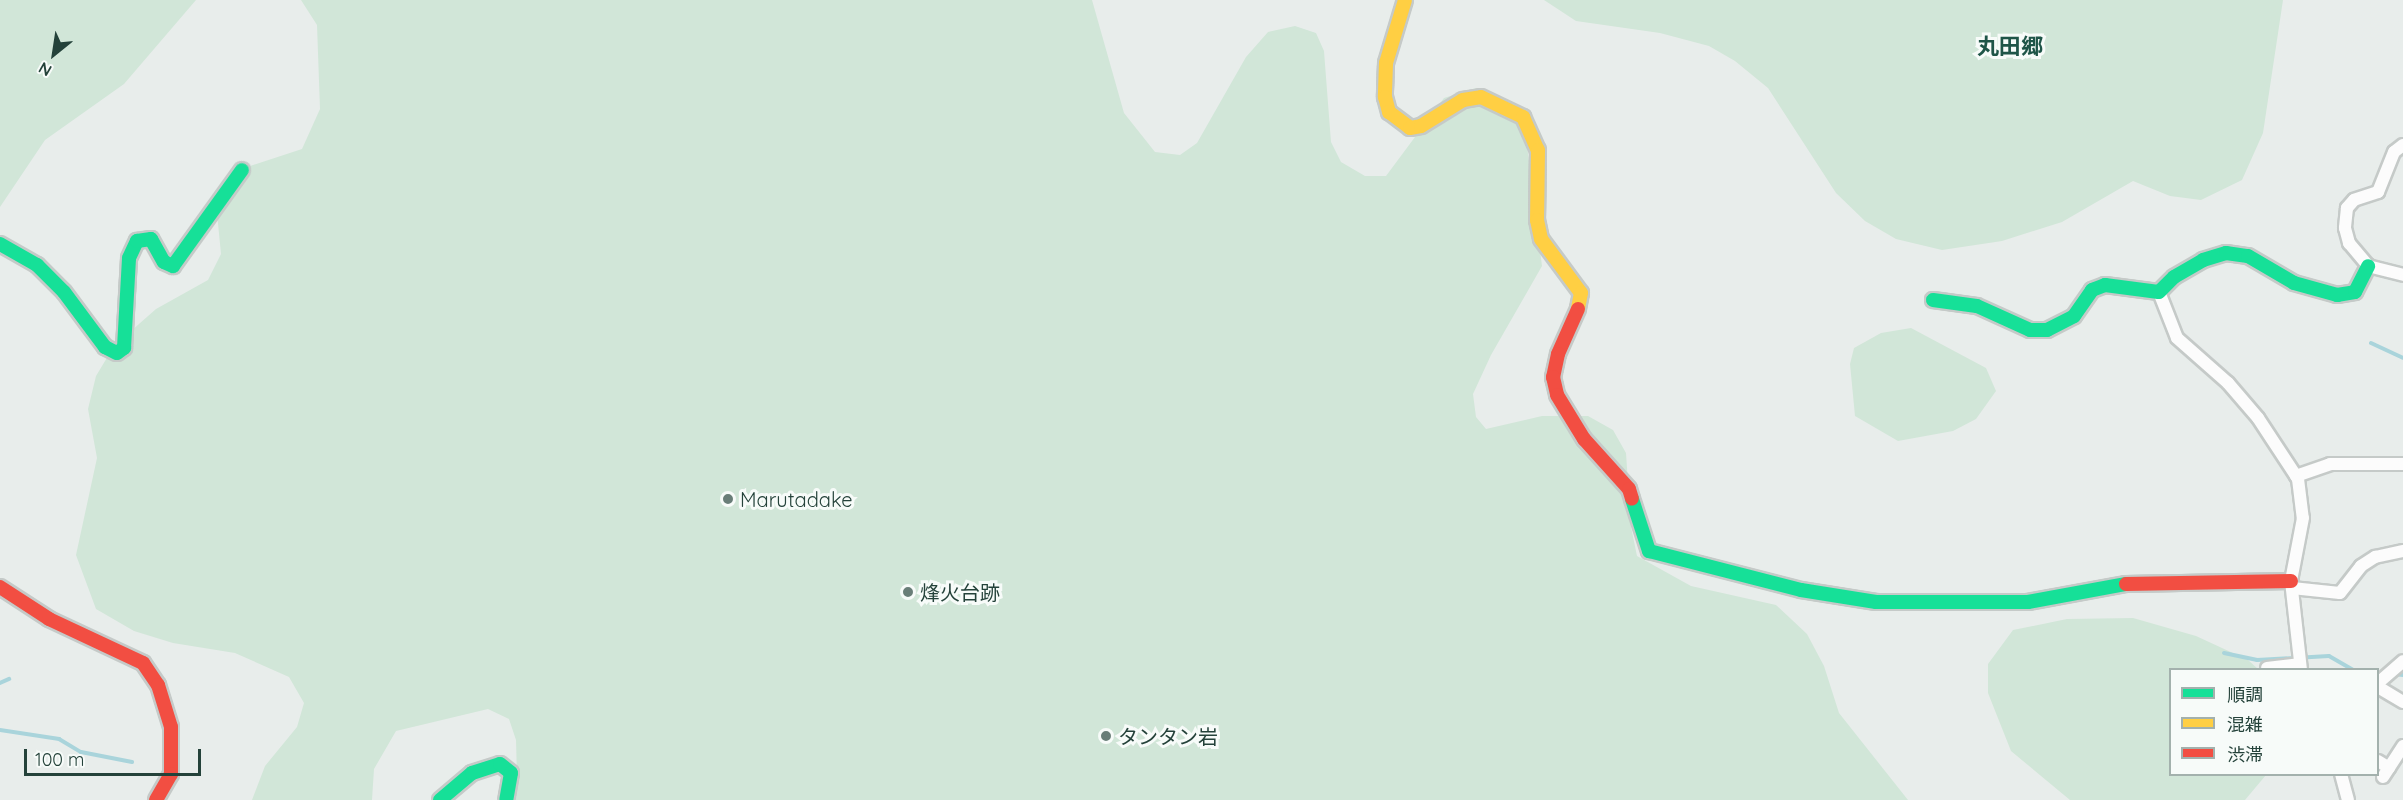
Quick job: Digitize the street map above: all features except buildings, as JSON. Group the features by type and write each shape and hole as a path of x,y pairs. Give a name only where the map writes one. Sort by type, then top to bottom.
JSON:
{"street":[{"path":"1405,0 1386,63 1385,97 1389,112 1410,128 1421,126 1463,100 1481,96 1523,117 1531,129 1538,150 1537,220 1541,239 1581,293 1578,308 1558,354 1553,377 1557,395 1584,439 1629,489 1649,551 1801,590 1876,602 1996,599 2028,602 2136,582 2292,585 2340,593 2361,566 2375,557 2403,551"},
{"path":"2403,145 2394,152 2378,192 2354,200 2347,208 2345,228 2349,243 2368,266 2403,275"},
{"path":"0,244 37,265 64,292 105,347 117,353 124,348 129,258 137,241 145,237 151,239 164,262 173,266 242,170"},
{"path":"2159,292 2174,277 2203,260 2226,253 2248,256 2294,283 2337,295 2355,292 2368,266"},
{"path":"1933,300 1977,306 2030,330 2047,330 2074,316 2092,290 2105,285 2159,292"},
{"path":"2159,292 2177,338 2228,384 2258,418 2296,476 2303,518 2292,585 2299,663 2268,668"},
{"path":"2296,476 2330,464 2403,465"},
{"path":"0,588 49,618 143,663 158,685 171,727 171,774 156,800"},
{"path":"2379,684 2403,661"},
{"path":"2379,686 2403,702"},
{"path":"2379,762 2386,773 2403,746"},
{"path":"440,800 472,773 500,764 511,773 506,800"},
{"path":"2342,776 2348,800"}],"green space":[{"path":"0,0 196,0 124,84 45,140 0,207"},
{"path":"301,0 1092,0 1124,113 1155,152 1180,155 1197,143 1246,57 1268,32 1295,26 1316,33 1324,51 1331,142 1341,162 1365,176 1386,176 1444,98 1476,88 1511,102 1523,113 1542,266 1491,355 1473,394 1476,417 1486,429 1542,416 1588,416 1613,430 1626,453 1631,527 1637,556 1691,586 1776,605 1807,634 1824,666 1839,713 1908,800 512,800 517,777 516,740 509,719 488,709 396,731 374,769 372,800 252,800 265,766 297,727 304,703 289,677 235,653 173,643 134,631 96,609 76,555 97,458 88,409 96,376 114,346 156,309 208,280 221,254 215,193 235,171 302,149 320,109 317,25"},
{"path":"1544,0 2283,0 2263,133 2242,180 2201,200 2170,196 2133,181 2062,222 2002,241 1942,250 1896,239 1865,221 1836,193 1768,88 1735,61 1709,46 1660,33 1576,21"},
{"path":"1911,328 1986,368 1996,391 1976,419 1953,431 1898,441 1855,416 1850,364 1854,348 1881,333"},
{"path":"2133,618 2196,636 2248,660 2257,668 2169,668 2169,776 2265,776 2245,800 2070,800 2011,751 1988,693 1988,664 2013,630 2067,619"}],"waterway":[{"path":"2371,343 2403,358"},
{"path":"2224,653 2257,660 2329,656 2350,668"},
{"path":"2394,674 2403,675"},
{"path":"0,683 9,679"},
{"path":"0,730 59,739 81,752 132,762"}],"traffic: fast":[{"path":"0,244 37,265 64,292 105,347 117,353 124,348 129,258 137,241 151,239 164,262 173,266 242,170"},
{"path":"1933,300 1977,306 2030,330 2047,330 2074,316 2092,290 2105,285 2159,292 2174,277 2203,260 2226,253 2248,256 2294,283 2337,295 2355,292 2368,266"},
{"path":"1632,499 1649,551 1801,590 1876,602 2028,602 2126,584"},
{"path":"440,800 472,773 500,764 511,773 506,800"}],"traffic: slow":[{"path":"1405,0 1386,63 1385,97 1389,112 1410,128 1421,126 1463,100 1481,97 1523,117 1538,150 1537,220 1541,239 1581,293 1578,309"}],"traffic: jam":[{"path":"1578,309 1558,354 1553,377 1557,395 1584,439 1629,489 1632,499"},
{"path":"2126,584 2291,581"},
{"path":"0,587 49,619 143,663 158,685 171,727 171,774 156,800"}],"place":[{"name":"Marutadake","path":"728,499"},
{"name":"烽火台跡","path":"908,592"},
{"name":"タンタン岩","path":"1106,736"}],"district":[{"name":"丸田郷","path":"2010,47"}]}
